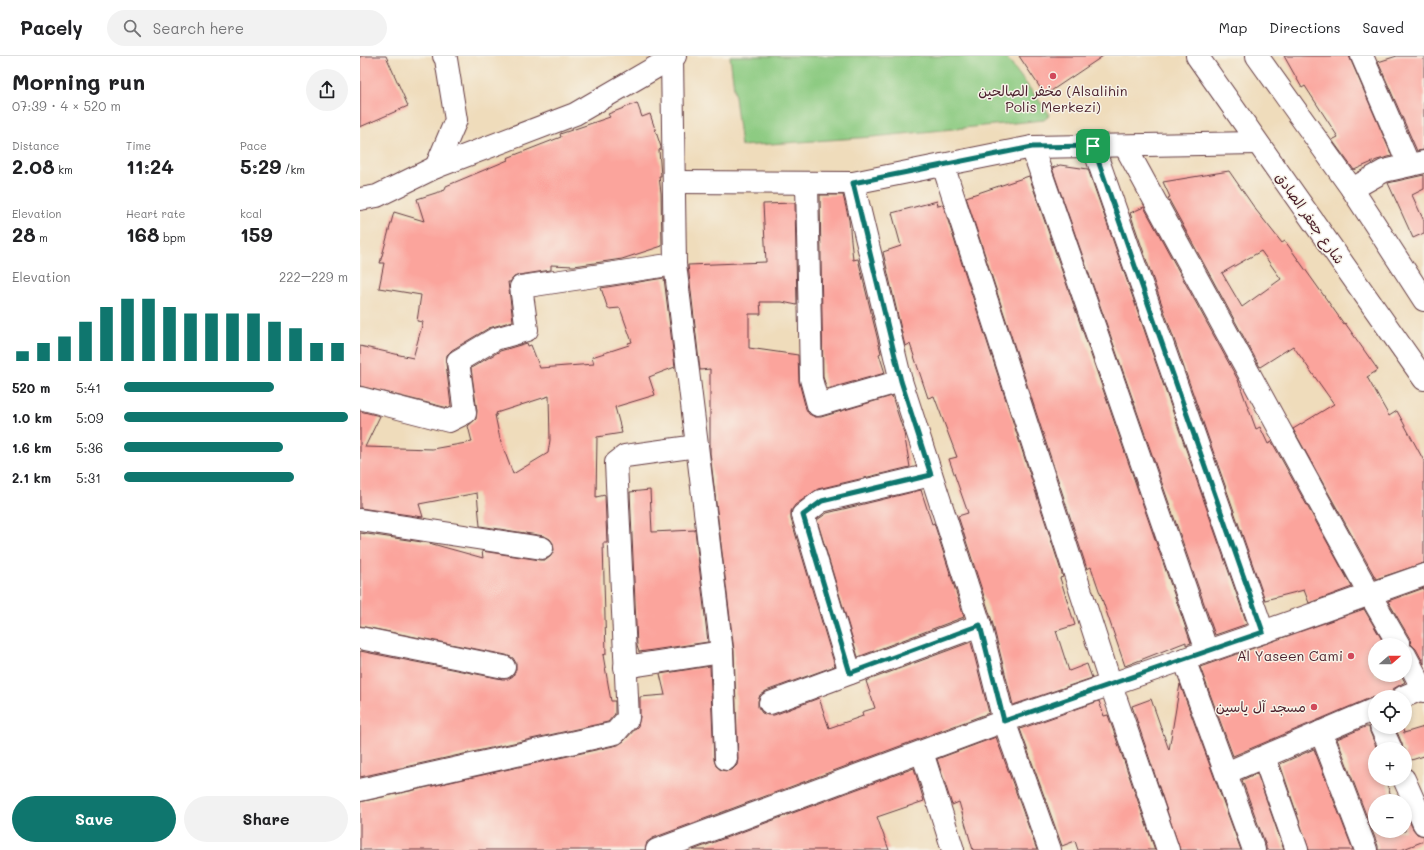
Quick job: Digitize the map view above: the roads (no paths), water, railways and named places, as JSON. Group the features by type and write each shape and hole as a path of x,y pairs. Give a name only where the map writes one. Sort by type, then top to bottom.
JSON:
{"street":[{"path":"436,167 456,120 444,56"},
{"name":"شارع جعفر الصادق","path":"1196,56 1424,379"},
{"path":"1257,56 1352,189 1424,300"},
{"path":"1352,189 1384,171 1416,164 1362,56"},
{"path":"360,200 377,196 436,167 575,114 674,57 675,264 722,652 726,759"},
{"path":"674,182 853,183 1032,147 1257,143"},
{"path":"1093,146 1263,632"},
{"path":"1125,146 1395,638"},
{"path":"1032,147 1207,651"},
{"path":"943,165 1111,685 1168,850"},
{"path":"807,183 811,380 818,405 901,381"},
{"path":"853,183 901,381 980,625 1004,721 1050,850"},
{"path":"360,398 449,421 465,413 458,361 495,339 527,330 521,287 675,264"},
{"path":"360,790 615,733 628,718 616,463 625,456 697,446"},
{"path":"850,673 803,515 822,501 931,475"},
{"path":"360,520 542,548"},
{"path":"657,850 1004,721 1263,632 1424,574"},
{"path":"770,703 980,625"},
{"path":"360,638 504,667"},
{"path":"625,667 722,652"},
{"path":"1184,659 1254,850"},
{"path":"1412,668 1424,689 1412,694"},
{"path":"1226,773 1321,732 1368,717"},
{"path":"1321,732 1366,850"},
{"path":"922,752 953,850"},
{"path":"1264,757 1297,850"},
{"path":"1407,786 1424,824"}],"place":[{"name":"مخفر الصالحين (Alsalihin Polis Merkezi)","path":"1053,76"},
{"name":"Al Yaseen Cami","path":"1351,656"},
{"name":"مسجد آل ياسين","path":"1314,707"}]}
